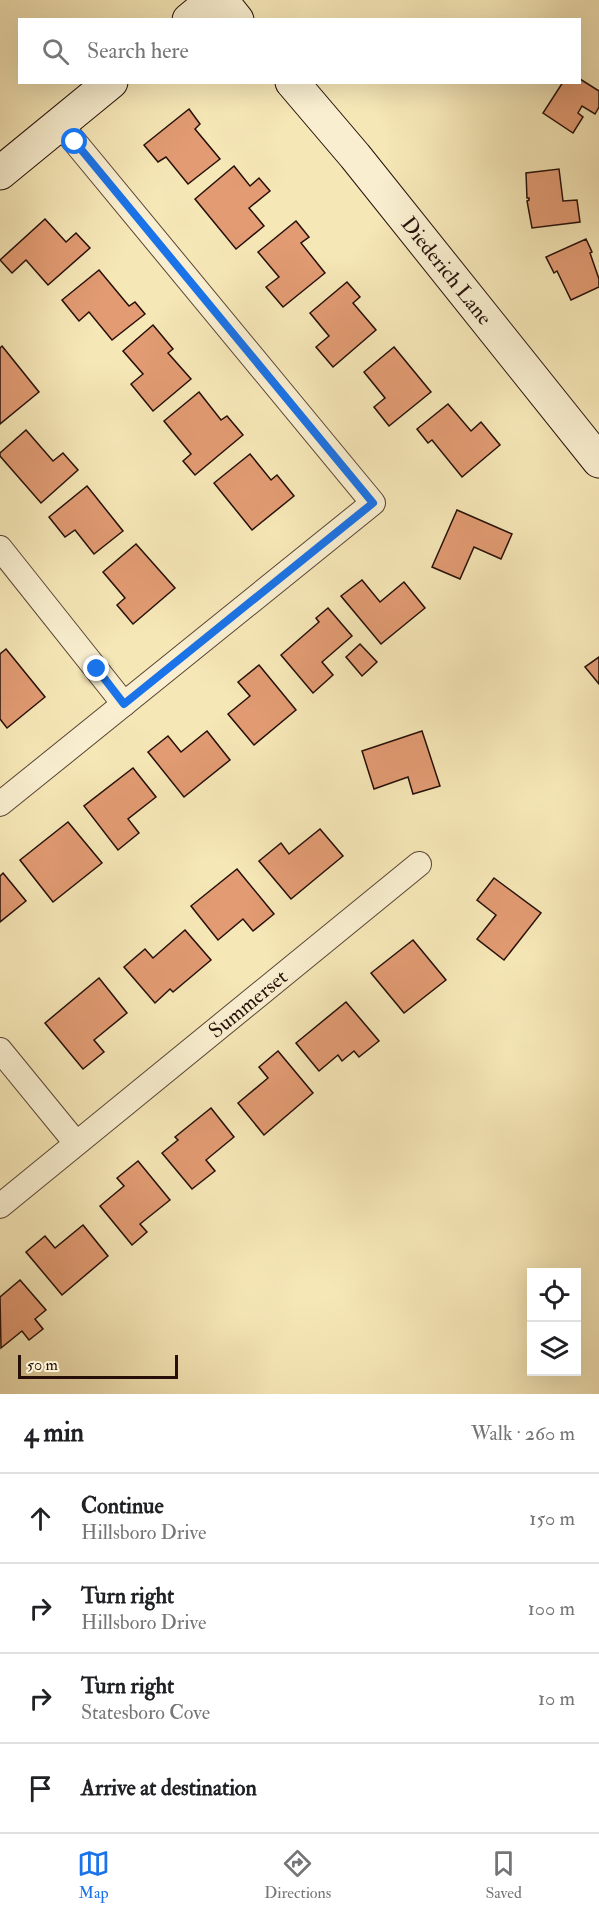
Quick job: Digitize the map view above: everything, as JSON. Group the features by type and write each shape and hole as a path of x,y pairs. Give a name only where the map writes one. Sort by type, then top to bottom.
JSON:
{"street":[{"path":"191,18 213,0"},
{"path":"221,0 235,18"},
{"path":"0,173 109,84"},
{"name":"Diederich Lane","path":"294,84 355,156 599,461"},
{"path":"0,804 373,503 60,124"},
{"path":"0,548 124,704"},
{"name":"Summerset","path":"0,1206 419,864"},
{"path":"0,1050 76,1143"}],"building":[{"path":"581,80 599,91 599,107 595,114 582,106 578,113 583,117 573,133 543,113 562,84 581,84"},
{"path":"189,109 200,124 195,129 220,159 188,184 166,157 158,162 144,145"},
{"path":"234,166 250,186 259,178 270,191 249,208 264,226 236,249 195,199"},
{"path":"559,169 563,201 577,200 580,222 532,228 527,201 529,198 527,198 526,173"},
{"path":"45,219 66,242 76,233 90,248 48,285 26,260 12,273 0,260"},
{"path":"296,221 309,237 301,243 325,273 283,307 266,287 279,277 258,252"},
{"path":"586,239 592,252 590,253 599,279 599,287 571,300 557,271 554,273 546,257"},
{"path":"99,270 129,306 135,302 145,314 112,340 89,312 79,321 62,300"},
{"path":"347,282 360,297 353,303 376,330 333,367 316,347 329,336 310,313"},
{"path":"153,325 173,349 168,353 191,379 153,411 131,384 143,374 123,351"},
{"path":"2,346 39,392 0,424 0,348"},
{"path":"394,347 431,392 389,426 374,407 385,398 364,372"},
{"path":"199,392 221,420 227,416 243,435 195,475 183,461 191,454 164,421"},
{"path":"448,404 471,431 481,422 500,445 462,477 432,440 428,443 417,429"},
{"path":"26,430 53,461 63,453 78,470 41,503 0,456 0,453"},
{"path":"250,454 271,480 277,475 294,496 252,530 214,483"},
{"path":"87,486 123,531 94,554 75,530 65,537 49,517"},
{"path":"457,510 512,534 501,559 474,547 460,579 432,567"},
{"path":"136,544 175,588 133,624 117,605 125,598 103,572"},
{"path":"362,580 380,602 404,582 425,608 381,644 341,596"},
{"path":"328,608 352,636 322,662 333,675 313,693 281,655 319,622 316,618"},
{"path":"360,644 377,662 362,676 346,657"},
{"path":"6,649 45,697 7,728 0,719 0,654"},
{"path":"599,657 599,684 585,667"},
{"path":"259,665 296,710 254,745 228,714 250,696 238,682"},
{"path":"207,731 230,760 184,797 148,752 168,736 181,752"},
{"path":"422,731 440,786 413,794 408,777 374,789 362,751"},
{"path":"133,768 156,797 128,819 139,833 118,850 84,806"},
{"path":"68,822 102,863 53,902 20,860"},
{"path":"320,829 343,856 291,899 259,861 281,843 289,854"},
{"path":"237,869 274,914 253,931 243,919 218,940 191,906"},
{"path":"3,873 26,901 0,922 0,876"},
{"path":"494,878 541,913 504,960 477,939 496,915 477,900"},
{"path":"185,930 211,960 173,992 170,989 155,1003 124,967 145,949 153,958"},
{"path":"413,940 446,980 404,1013 371,973"},
{"path":"99,978 127,1013 94,1040 104,1052 83,1069 45,1023"},
{"path":"346,1002 379,1041 359,1057 354,1051 342,1061 338,1055 319,1071 296,1043"},
{"path":"278,1051 313,1093 264,1135 238,1103 268,1078 259,1067"},
{"path":"211,1108 234,1137 206,1160 215,1171 192,1189 162,1153 178,1140 175,1137"},
{"path":"138,1161 170,1200 140,1224 147,1232 132,1245 100,1206 124,1186 117,1178"},
{"path":"83,1225 108,1256 62,1295 26,1252 45,1236 55,1248"},
{"path":"20,1280 46,1310 35,1319 43,1329 29,1340 22,1331 1,1348 0,1297"}],"route":[{"path":"75,142 373,503 124,704 97,669"}]}
